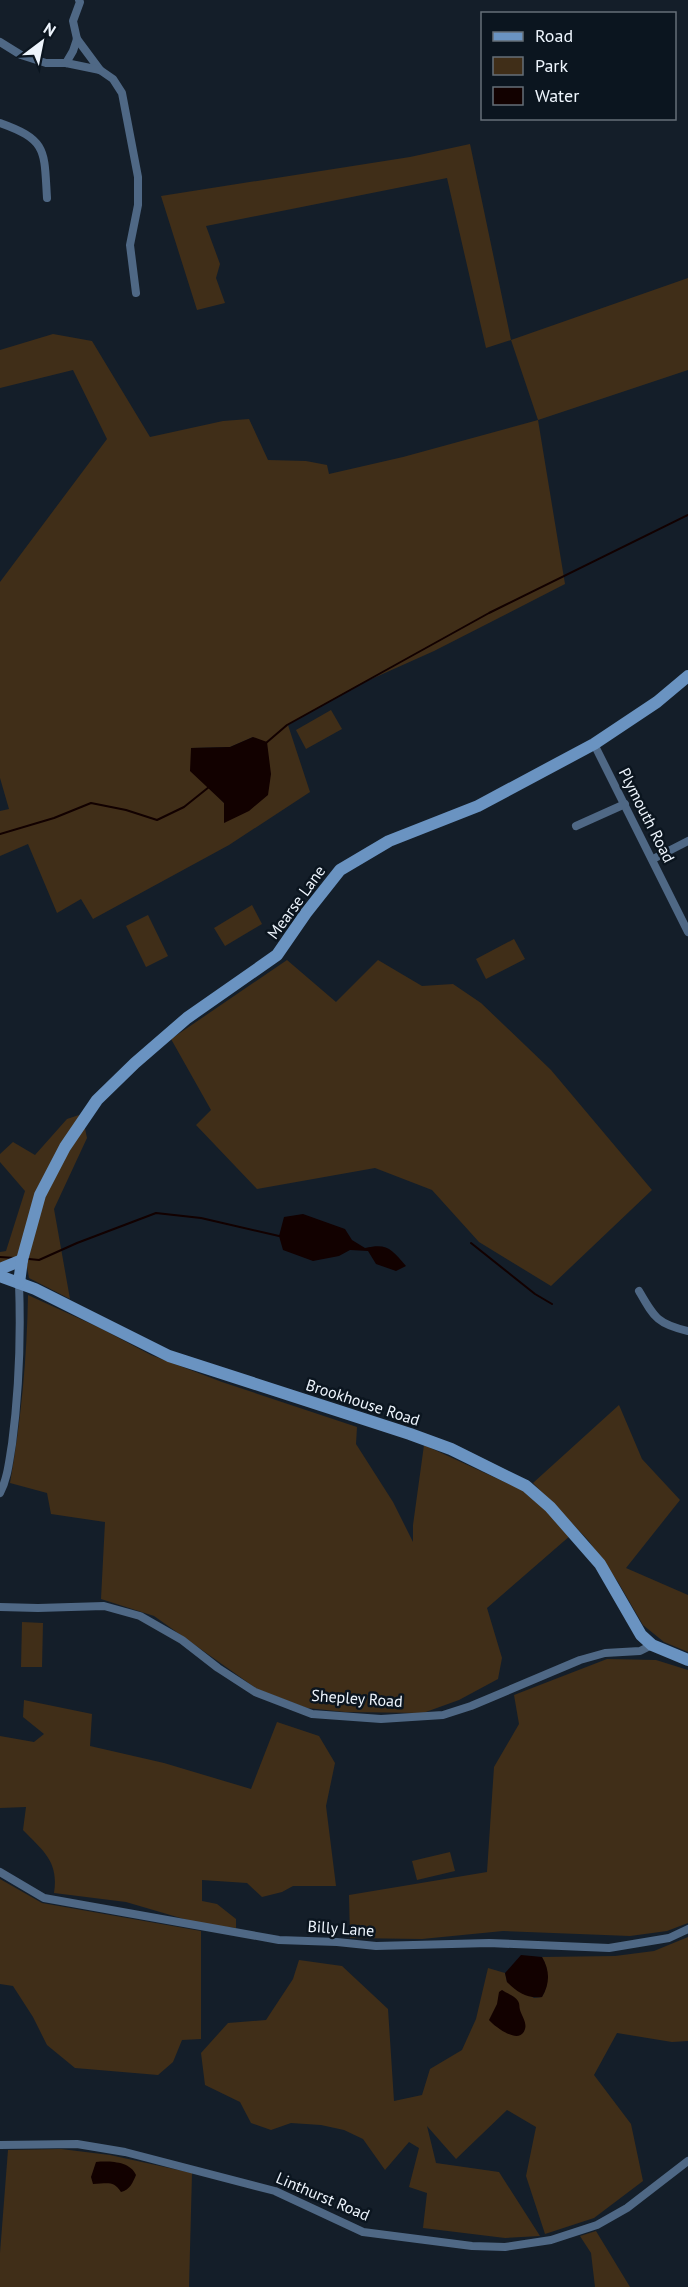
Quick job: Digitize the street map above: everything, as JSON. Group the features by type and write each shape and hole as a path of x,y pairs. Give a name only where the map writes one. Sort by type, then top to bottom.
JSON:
{"street":[{"path":"66,63 73,51 76,39 73,21 79,0"},
{"path":"76,39 100,70 113,79 122,93 138,177 138,205 130,245 136,293"},
{"path":"0,42 21,55 46,63 66,63 100,70"},
{"path":"0,123 21,130 37,143 44,154 47,198"},
{"name":"Mearse Lane","path":"19,1283 22,1260 40,1196 65,1148 97,1100 187,1018 277,956 340,870 389,841 478,806 594,744 657,702 688,676"},
{"name":"Plymouth Road","path":"594,744 688,932"},
{"path":"576,826 625,804"},
{"path":"652,859 688,841"},
{"path":"0,1269 22,1260"},
{"name":"Brookhouse Road","path":"0,1276 35,1289 169,1356 410,1434 450,1449 526,1486 550,1507 600,1564 641,1635 652,1645"},
{"path":"0,1493 6,1480 14,1428 20,1323 19,1283"},
{"path":"639,1291 655,1317 670,1327 688,1331"},
{"name":"Shepley Road","path":"0,1607 104,1606 140,1616 182,1640 218,1668 255,1692 312,1714 381,1719 443,1715 476,1704 580,1660 605,1653 640,1651 652,1645"},
{"path":"652,1645 688,1660"},
{"name":"Billy Lane","path":"0,1872 44,1898 279,1940 376,1946 489,1943 609,1948 669,1938 688,1929"},
{"name":"Linthurst Road","path":"0,2145 77,2144 124,2152 275,2191 363,2232 472,2246 505,2247 551,2240 597,2224 627,2208 688,2161"}],"green space":[{"path":"470,144 511,340 486,348 447,178 206,226 220,264 216,278 225,303 197,310 161,196 410,157"},
{"path":"688,278 688,370 538,420 511,340"},
{"path":"53,334 92,341 150,437 223,421 249,419 268,460 306,461 327,465 329,474 403,457 538,420 565,584 434,651 358,685 288,725 310,792 229,845 93,919 81,899 57,913 28,844 0,856 0,811 9,809 0,778 0,582 107,439 73,370 0,388 0,350","holes":["253,737 225,823 224,803 209,787 191,748 230,747"]},
{"path":"331,710 342,729 306,749 296,730"},
{"path":"252,905 262,924 225,946 214,928"},
{"path":"148,915 168,956 146,967 126,926"},
{"path":"514,939 525,959 486,979 476,959"},
{"path":"287,960 336,1002 378,960 422,986 453,984 481,1003 551,1070 652,1190 551,1286 479,1242 432,1190 375,1168 257,1189 196,1125 211,1110 171,1039"},
{"path":"82,1114 87,1138 54,1209 70,1299 29,1278 26,1262 0,1263 0,1252 6,1251 25,1191 0,1162 0,1154 13,1142 35,1155 67,1119"},
{"path":"28,1295 100,1328 151,1355 222,1382 357,1427 356,1444 393,1502 413,1542 413,1525 424,1445 531,1494 571,1535 487,1608 502,1658 498,1679 459,1700 423,1713 345,1712 307,1708 257,1689 154,1616 101,1599 105,1522 51,1514 47,1493 10,1483 23,1389"},
{"path":"619,1405 642,1459 680,1500 626,1568 688,1595 688,1652 664,1642 643,1625 618,1582 588,1540 533,1483"},
{"path":"22,1622 43,1623 42,1667 21,1667"},
{"path":"607,1659 656,1660 688,1670 688,1923 667,1931 630,1936 503,1931 422,1939 350,1938 349,1895 487,1872 494,1767 519,1724 514,1695"},
{"path":"24,1700 92,1714 90,1746 164,1763 251,1789 277,1722 319,1736 335,1763 326,1806 336,1886 293,1886 282,1892 262,1897 247,1883 202,1880 202,1901 217,1904 236,1919 236,1928 201,1924 126,1902 54,1893 52,1865 48,1857 23,1830 26,1807 0,1808 0,1736 34,1742 44,1734 23,1717"},
{"path":"450,1852 455,1871 417,1880 412,1861"},
{"path":"0,1879 42,1903 201,1931 201,2039 182,2040 173,2062 158,2075 75,2068 47,2045 33,2017 13,1986 0,1984"},
{"path":"688,1937 688,2041 672,2042 617,2033 594,2075 631,2124 643,2181 594,2218 545,2234 526,2176 536,2127 507,2110 456,2159 427,2126 436,2163 499,2172 540,2236 505,2238 423,2228 427,2193 409,2187 419,2148 409,2142 385,2170 363,2139 344,2130 321,2125 291,2123 271,2130 251,2123 240,2102 205,2085 201,2053 228,2023 266,2020 293,1979 299,1960 342,1966 388,2009 394,2101 422,2095 430,2069 462,2050 476,2019 488,1968 505,1973 507,1982 534,1998 542,1997 547,1977 542,1957 615,1956 654,1951"},
{"path":"61,2149 110,2155 192,2173 189,2287 0,2287 0,2253 8,2150"},
{"path":"596,2231 630,2287 595,2287 591,2253 580,2236"}],"water":[{"path":"253,737 267,742 271,774 268,795 249,811 224,823 224,803 190,771 191,748 230,747"},
{"path":"303,1214 345,1229 352,1240 365,1248 379,1246 388,1249 397,1255 406,1266 396,1271 376,1264 368,1251 350,1250 339,1256 313,1261 283,1250 279,1236 284,1217"},
{"path":"521,1955 542,1957 545,1962 548,1982 542,1997 523,1994 507,1982 505,1973"},
{"path":"502,1990 519,2003 525,2029 518,2036 507,2034 489,2020 497,2004 499,1992"},
{"path":"96,2162 124,2164 136,2175 129,2188 121,2192 112,2184 93,2184 91,2177"}],"waterway":[{"path":"266,743 287,725 489,613 688,515"},
{"path":"0,834 54,818 91,803 126,810 157,820 184,807 209,787"},
{"path":"29,1259 39,1260 156,1213 201,1218 279,1236"},
{"path":"471,1243 535,1294 552,1304"},
{"path":"0,1257 15,1258"}]}
